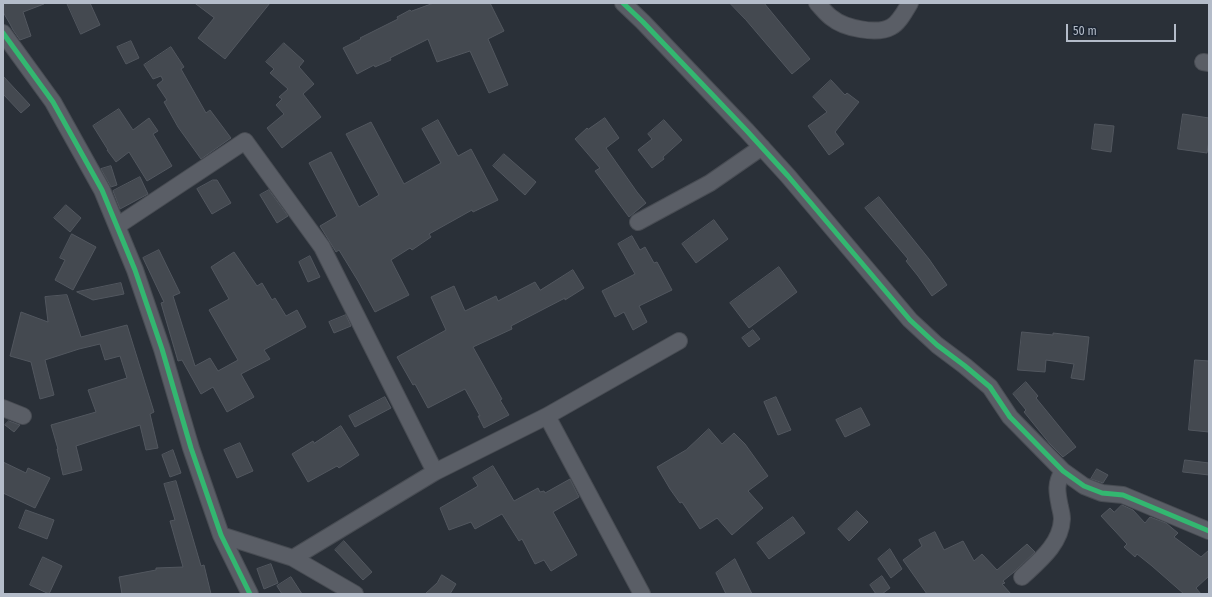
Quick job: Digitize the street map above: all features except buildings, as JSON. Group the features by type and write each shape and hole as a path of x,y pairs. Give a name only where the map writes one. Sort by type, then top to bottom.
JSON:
{"street":[{"path":"623,3 762,147 910,320 937,345 990,387 1010,417 1063,471 1084,486 1102,493 1124,495 1209,531"},
{"path":"817,3 833,19 854,28 878,31 892,27 910,3"},
{"path":"3,34 53,102 102,190 135,270 162,348 191,448 221,535 250,594"},
{"path":"117,226 245,141 322,247 435,472"},
{"path":"638,222 710,183 762,147"},
{"path":"293,558 435,472 546,416 679,341"},
{"path":"3,408 22,416"},
{"path":"546,416 642,594"},
{"path":"1022,577 1044,557 1053,546 1060,530 1062,518 1057,486 1058,479 1063,471"},
{"path":"221,535 293,558 355,594"}],"cycle path":[{"path":"623,3 747,131 788,176 910,320 937,345 990,387 1010,417 1063,471 1084,486 1102,493 1123,495 1209,531"},
{"path":"3,33 53,102 102,190 135,270 162,349 191,448 221,535 250,594"}]}
